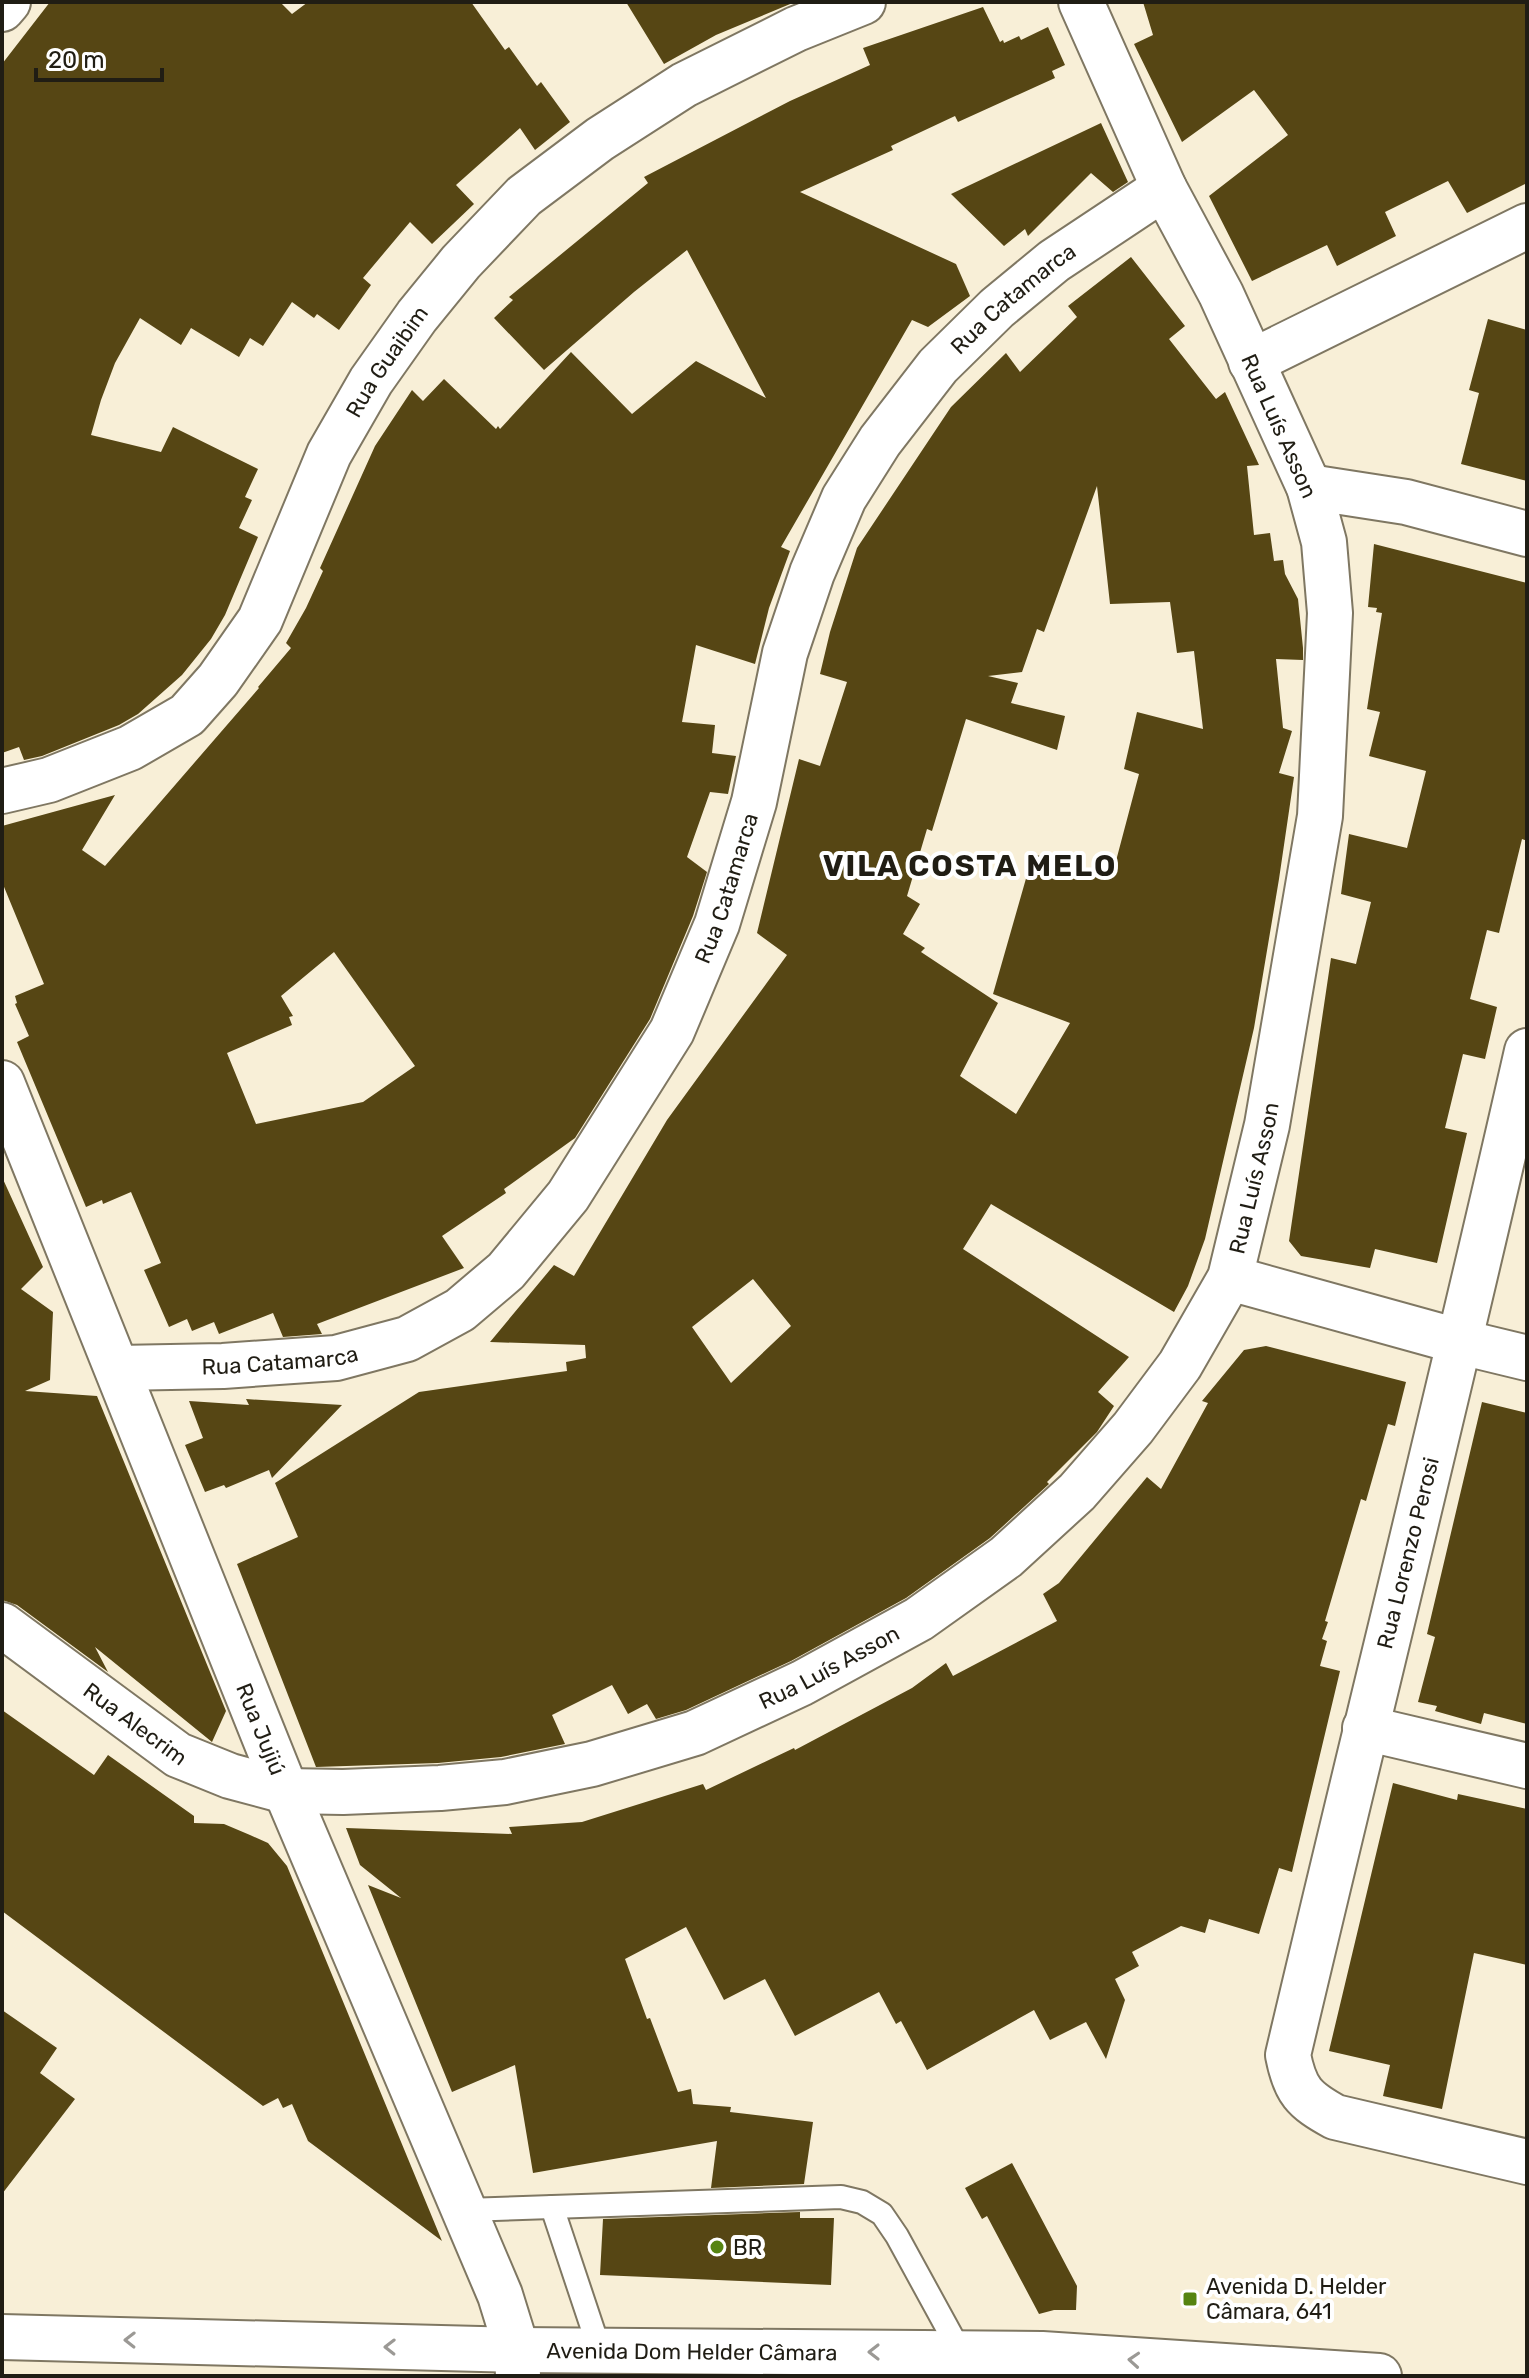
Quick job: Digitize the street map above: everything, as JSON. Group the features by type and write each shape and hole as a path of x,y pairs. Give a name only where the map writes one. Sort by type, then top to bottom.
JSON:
{"street":[{"path":"2,9 8,2"},
{"name":"Rua Guaibim","path":"2,791 49,780 130,748 187,715 218,680 260,620 329,454 371,381 444,283 524,196 600,139 684,85 796,29 863,2"},
{"name":"Rua Luís Asson","path":"286,1791 440,1788 505,1782 592,1764 695,1733 815,1676 919,1619 1006,1557 1077,1492 1133,1428 1180,1365 1230,1278 1267,1125 1320,816 1330,613 1324,542 1309,487 1221,294 1164,188 1081,2"},
{"name":"Rua Catamarca","path":"118,1368 223,1366 336,1358 407,1339 460,1310 506,1271 568,1196 672,1031 717,924 754,802 785,653 812,573 844,498 880,441 938,366 987,318 1054,261 1164,188"},
{"path":"1251,362 1527,226"},
{"path":"1309,487 1406,502 1527,534"},
{"name":"Rua Lorenzo Perosi","path":"1527,1051 1461,1342 1288,2055 1293,2080 1308,2102 1335,2117 1527,2162"},
{"name":"Rua Jujiú","path":"2,1083 286,1791 500,2295 517,2363"},
{"path":"1230,1278 1527,1358"},
{"name":"Rua Alecrim","path":"2,1625 178,1755 230,1776 286,1791"},
{"path":"1365,1728 1527,1766"},
{"name":"Avenida Dom Helder Câmara","path":"2,2337 444,2362 517,2363 600,2351 1042,2354 1379,2376"}],"lane":[{"path":"465,2210 841,2197 862,2202 882,2214 897,2236 961,2353"},
{"path":"552,2207 600,2351"}],"building":[{"path":"50,2 280,2 292,14 308,2 471,2 505,50 509,47 537,86 541,82 570,122 535,150 520,128 456,185 474,204 432,244 410,222 363,278 371,285 339,330 317,314 314,318 292,302 263,346 250,338 239,357 191,328 181,345 140,318 115,363 91,435 161,452 173,427 258,469 245,497 252,500 239,528 258,537 225,615 211,639 182,675 138,714 119,725 42,756 24,760 19,747 2,753 2,64"},
{"path":"626,2 795,2 716,35 664,64"},
{"path":"1143,2 1527,2 1527,183 1467,213 1448,181 1385,212 1396,236 1337,266 1327,245 1252,281 1209,196 1288,135 1254,90 1182,142 1134,44 1153,35"},
{"path":"983,7 1000,42 1019,36 1021,40 1048,27 1065,65 1052,71 1055,78 958,122 955,116 891,146 893,150 800,192 956,264 970,296 928,327 912,320 781,547 790,551 769,608 755,664 696,645 682,722 715,725 712,753 736,756 728,794 710,792 687,857 707,872 693,916 650,1019 575,1138 504,1189 506,1193 442,1236 464,1268 317,1324 322,1334 283,1337 273,1313 219,1334 214,1322 192,1331 187,1319 169,1327 144,1270 161,1263 131,1192 103,1204 102,1200 86,1207 17,1042 29,1036 15,1004 15,996 44,984 2,882 2,826 115,795 82,850 105,866 291,648 286,643 323,571 320,568 375,446 412,390 423,401 444,379 496,429 498,426 500,429 571,352 632,414 696,361 766,398 687,250 544,370 494,318 513,300 509,297 648,183 644,177 790,101 870,65 863,48","holes":["334,952 415,1066 363,1102 256,1124 227,1053 292,1025 289,1017 293,1016 281,996"]},
{"path":"1101,123 1128,182 1113,192 1091,173 1028,236 1025,229 1004,246 951,194"},
{"path":"1131,257 1185,326 1169,339 1216,399 1225,392 1259,465 1247,466 1254,535 1270,533 1274,561 1283,560 1285,574 1298,599 1303,660 1276,659 1283,728 1292,731 1279,773 1294,777 1279,879 1254,1028 1205,1239 1188,1286 1174,1312 991,1204 963,1249 1129,1357 1098,1392 1114,1406 1097,1432 1047,1482 1049,1484 990,1538 906,1598 791,1661 686,1710 656,1719 647,1704 628,1714 612,1685 552,1715 565,1744 501,1757 438,1763 316,1767 237,1564 298,1537 275,1483 419,1392 567,1371 566,1362 586,1358 585,1345 490,1342 554,1265 574,1276 667,1120 787,955 757,933 799,759 820,766 847,682 820,674 857,548 951,407 1006,353 1020,372 1077,317 1068,306","holes":["1097,486 1110,604 1170,602 1177,653 1194,651 1203,729 1137,712 1124,769 1139,774 1112,876 1033,854 993,994 1070,1023 1016,1114 960,1076 998,1003 921,952 925,948 903,934 920,904 907,896 927,829 932,831 966,719 1057,750 1065,716 1011,703 1018,683 988,676 1022,672 1037,629 1044,632","753,1279 791,1326 731,1383 692,1327"]},
{"path":"1488,319 1527,330 1527,481 1461,464 1479,393 1469,390"},
{"path":"1374,544 1527,583 1527,841 1522,839 1499,933 1487,930 1470,999 1497,1007 1485,1059 1463,1054 1445,1128 1467,1133 1437,1263 1375,1249 1370,1268 1301,1256 1289,1241 1331,958 1356,964 1371,902 1341,894 1349,834 1407,848 1426,771 1369,756 1380,712 1367,709 1382,613 1376,612 1377,608 1368,607"},
{"path":"2,1177 43,1267 21,1289 53,1312 50,1380 25,1391 97,1396 226,1711 212,1742 95,1647 108,1672 17,1605 2,1600"},
{"path":"1266,1346 1406,1382 1395,1426 1388,1424 1366,1501 1361,1499 1325,1621 1328,1622 1322,1639 1327,1641 1320,1666 1340,1671 1292,1872 1279,1868 1259,1934 1209,1919 1205,1933 1181,1926 1132,1952 1139,1966 1115,1979 1125,2000 1106,2059 1086,2022 1050,2040 1034,2010 927,2070 901,2021 896,2024 879,1992 795,2036 765,1979 724,2000 686,1927 625,1959 678,2092 691,2089 693,2104 731,2107 730,2112 813,2122 804,2184 711,2188 717,2141 533,2173 515,2065 452,2092 368,1885 401,1898 360,1865 346,1828 512,1834 509,1827 582,1822 703,1784 706,1790 795,1750 912,1688 946,1663 953,1676 1057,1621 1043,1594 1059,1583 1147,1477 1161,1489 1208,1403 1202,1401 1244,1350"},
{"path":"246,1399 342,1405 272,1478 269,1470 226,1488 224,1485 205,1492 185,1445 203,1438 189,1401 249,1405"},
{"path":"1482,1402 1527,1413 1527,1724 1484,1713 1481,1724 1435,1711 1437,1706 1418,1702 1435,1637 1427,1634"},
{"path":"2,1710 94,1775 108,1755 194,1816 194,1823 224,1824 268,1843 287,1866 442,2241 308,2141 292,2104 283,2108 278,2098 263,2106 2,1911"},
{"path":"1393,1783 1457,1800 1458,1794 1527,1809 1527,1965 1474,1953 1442,2109 1383,2096 1390,2065 1329,2051"},
{"path":"2,2010 57,2048 40,2073 75,2099 2,2194"},
{"path":"1012,2163 1077,2286 1076,2310 1039,2314 987,2216 982,2219 965,2188"},
{"name":"BR","path":"800,2212 800,2218 834,2218 831,2285 600,2275 603,2219"}],"place":[{"name":"BR","path":"717,2247"},
{"name":"Avenida D. Helder Câmara, 641","path":"1190,2299"}],"district":[{"name":"VILA COSTA MELO","path":"970,866"}]}
